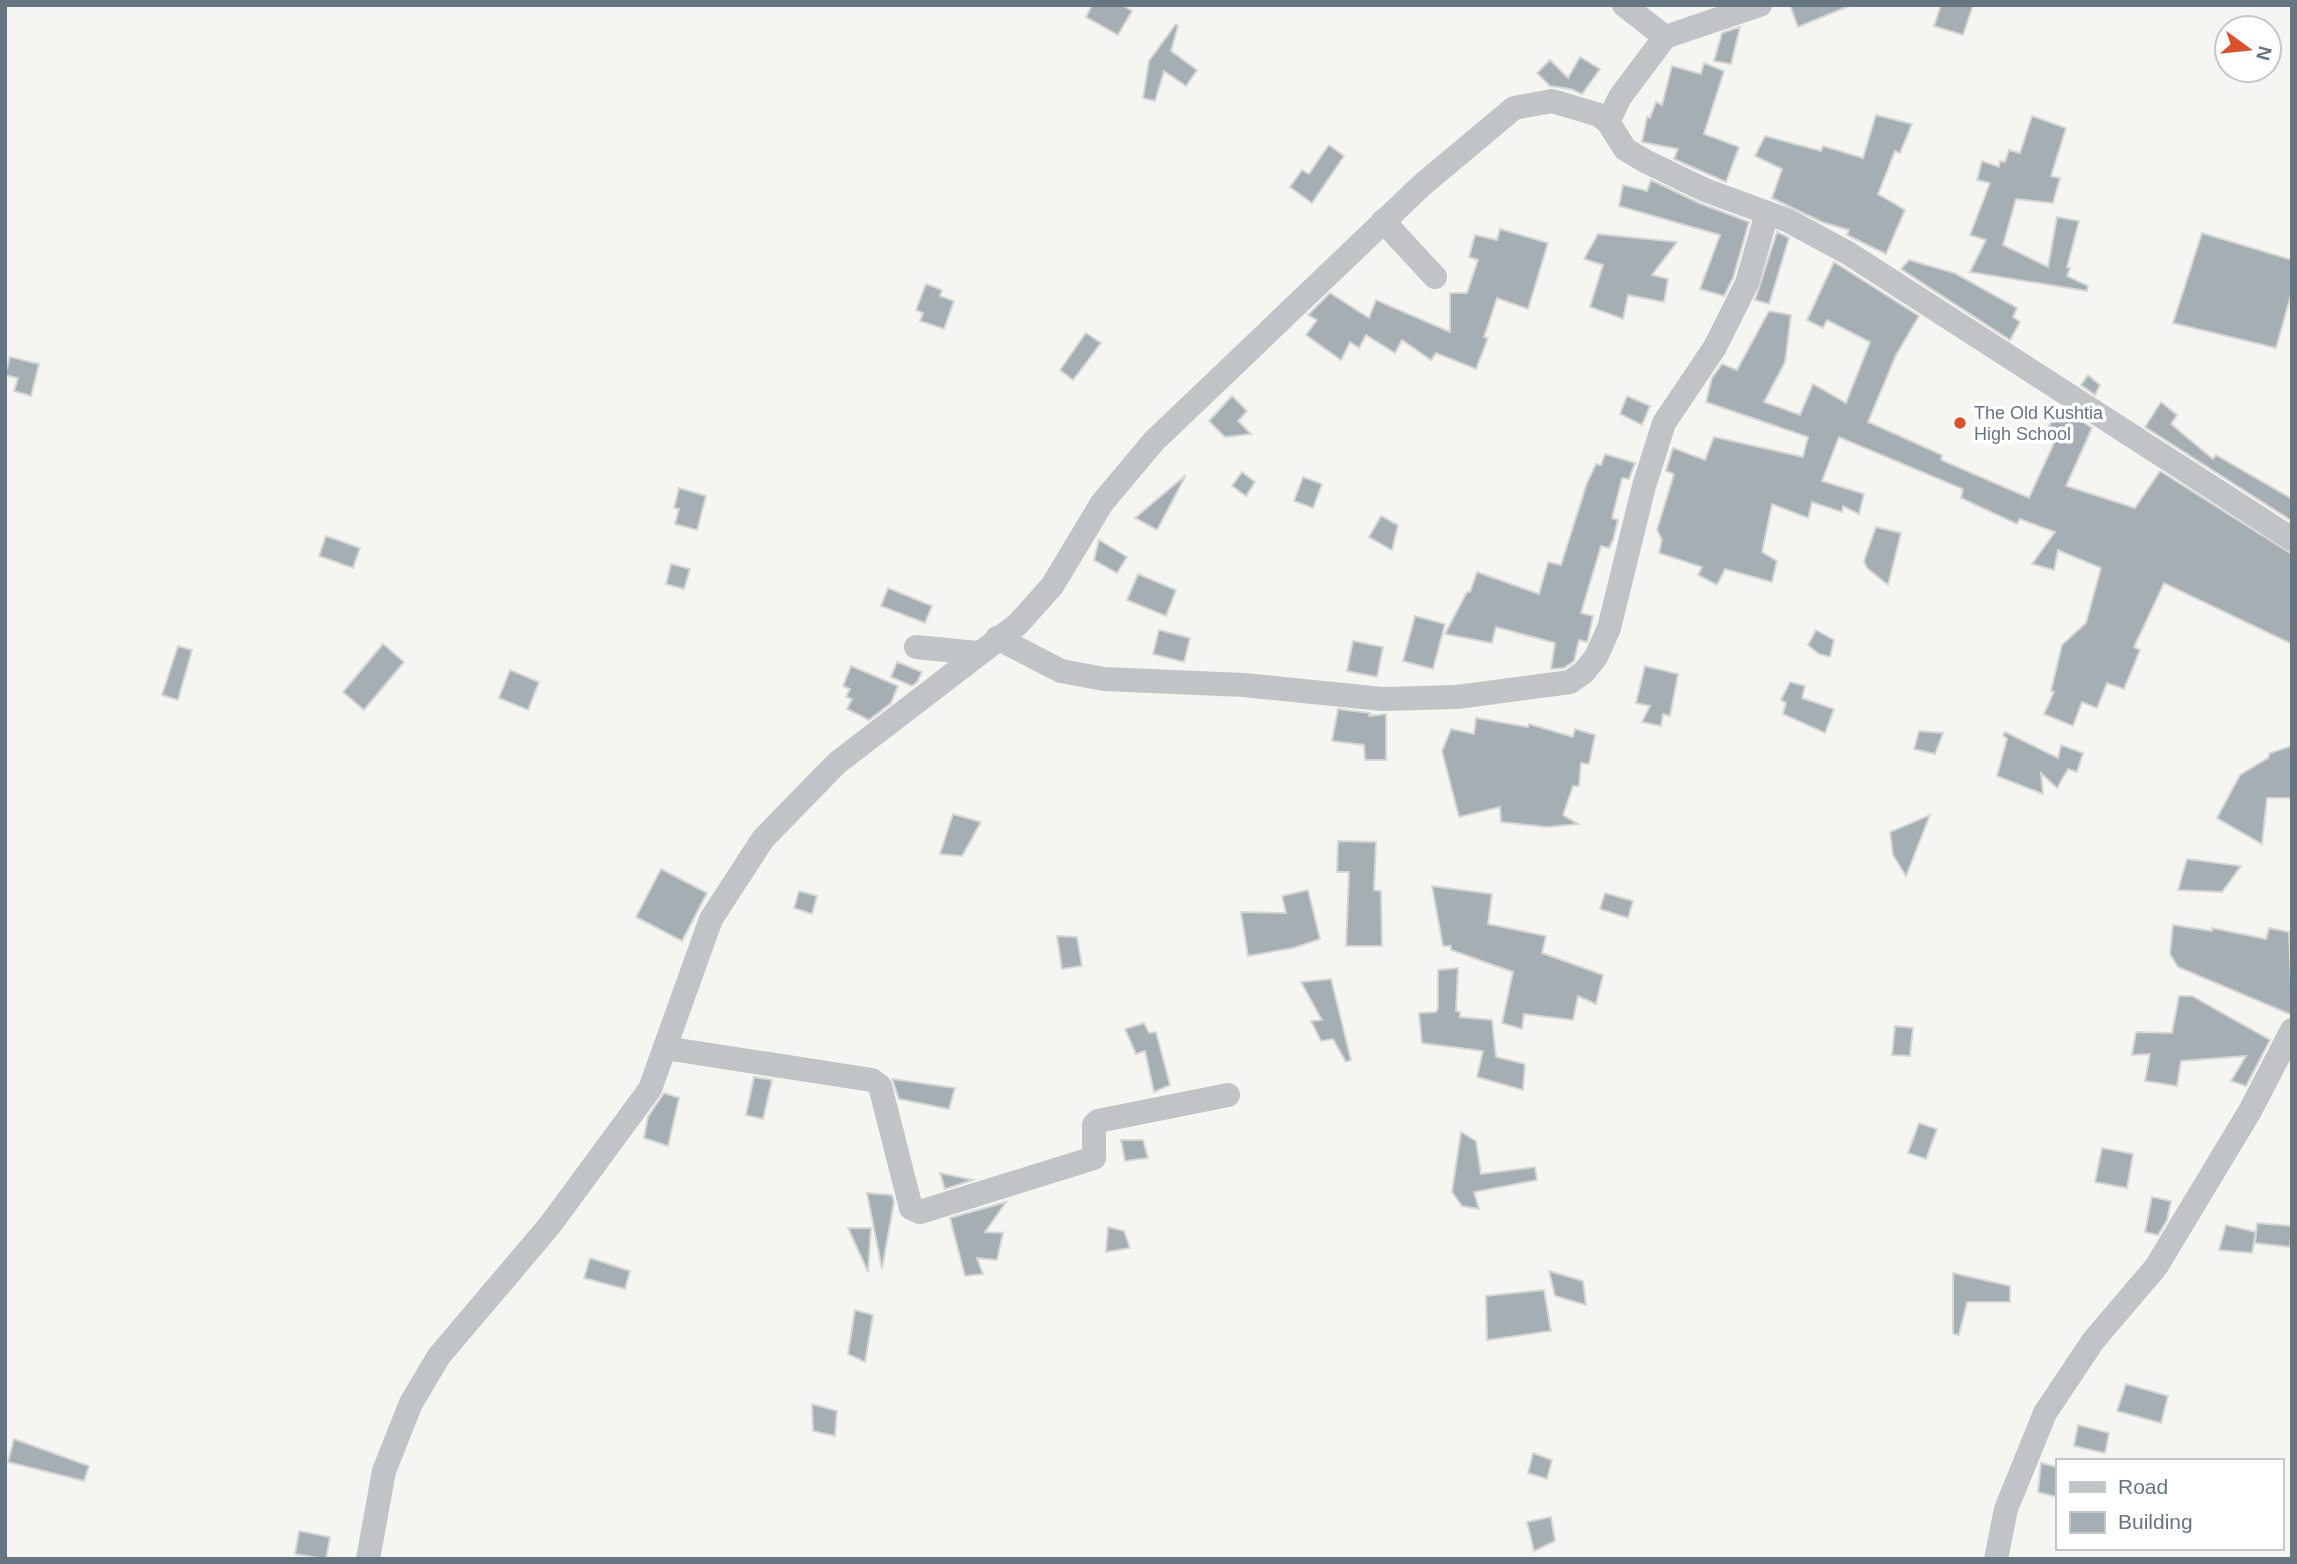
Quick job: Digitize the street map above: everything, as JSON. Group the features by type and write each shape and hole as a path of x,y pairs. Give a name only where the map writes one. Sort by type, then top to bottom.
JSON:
{"street":[{"path":"1624,5 1665,37"},
{"path":"1608,122 1620,97 1665,37 1760,5"},
{"path":"368,1559 384,1471 411,1403 439,1356 550,1225 612,1145 650,1089 711,919 763,839 837,764 977,653 1018,624 1052,586 1102,503 1154,441 1422,185 1514,108 1552,101 1600,116 1608,122 1625,149 1645,161 1705,190 1767,213 1847,253 2292,540"},
{"path":"997,638 1061,671 1104,679 1244,685 1382,699 1457,697 1570,682 1596,657 1609,628 1644,486 1664,422 1715,347 1736,305 1746,283 1767,213"},
{"path":"1384,221 1435,277"},
{"path":"916,647 977,653"},
{"path":"1996,1559 2006,1508 2045,1413 2093,1341 2156,1267 2250,1111 2292,1030"},
{"path":"664,1048 872,1080 880,1086 911,1208 920,1212 1094,1158 1094,1125 1098,1121 1228,1095"}],"building":[{"path":"1092,5 1122,5 1132,11 1118,35 1086,17"},
{"path":"1790,5 1849,5 1849,6 1798,27"},
{"path":"1941,5 1973,5 1963,35 1934,26"},
{"path":"1176,24 1178,26 1171,51 1197,70 1186,86 1164,71 1155,101 1143,98 1149,61"},
{"path":"1740,27 1731,64 1714,61 1722,33"},
{"path":"1580,57 1600,69 1582,94 1571,89 1550,86 1537,73 1550,60 1568,78"},
{"path":"1704,63 1724,71 1704,134 1739,147 1726,182 1674,159 1678,149 1642,142 1647,117 1650,118 1656,102 1662,105 1672,66 1701,74"},
{"path":"1876,115 1912,124 1900,153 1895,151 1878,194 1905,210 1886,254 1847,235 1849,230 1822,222 1772,198 1782,169 1755,156 1765,136 1821,151 1823,146 1863,158"},
{"path":"2032,116 2066,128 2051,176 2060,178 2053,203 2016,199 2003,245 2048,267 2057,217 2079,221 2067,276 2088,286 2087,291 1970,272 1986,240 1970,235 1990,183 1977,180 1982,161 1999,167 2000,161 2005,162 2009,150 2020,153"},
{"path":"1329,145 1344,156 1312,203 1290,187 1302,170 1309,174"},
{"path":"1651,180 1699,203 1749,222 1733,278 1724,296 1700,289 1720,235 1619,206 1623,185 1647,191"},
{"path":"1500,229 1548,243 1528,309 1497,298 1484,337 1488,338 1476,369 1436,353 1431,360 1402,340 1395,353 1366,335 1359,348 1350,342 1341,360 1306,335 1317,320 1308,315 1330,293 1369,318 1376,300 1450,332 1450,293 1467,293 1478,260 1469,257 1475,235 1497,240"},
{"path":"1777,232 1789,238 1769,304 1755,300"},
{"path":"2202,233 2292,260 2292,291 2276,348 2173,323"},
{"path":"1598,234 1677,242 1652,275 1668,279 1664,302 1628,295 1623,319 1590,307 1603,265 1584,259"},
{"path":"1909,260 1954,273 2017,308 2013,317 2020,322 2010,340 1901,269"},
{"path":"1834,262 1919,316 1896,355 1868,422 1942,455 1941,460 2029,498 2054,443 2044,437 2058,407 2062,408 2092,428 2066,486 2135,508 2160,471 2292,554 2292,644 2164,583 2134,647 2140,650 2124,689 2107,683 2097,708 2082,702 2073,726 2044,714 2054,692 2051,691 2062,645 2086,623 2101,568 2058,550 2054,570 2032,564 2055,532 2020,519 2017,524 1961,498 1963,489 1839,437 1822,481 1864,494 1859,514 1843,506 1842,512 1812,502 1808,518 1772,504 1762,552 1777,561 1772,582 1725,569 1717,585 1698,575 1702,567 1659,553 1662,540 1657,530 1674,474 1666,471 1673,448 1705,460 1714,437 1803,457 1808,437 1706,402 1712,378 1722,364 1737,370 1769,311 1791,315 1785,362 1764,402 1800,415 1813,384 1846,403 1870,342 1827,320 1823,328 1807,320"},
{"path":"926,284 942,290 940,296 954,301 944,329 920,321 923,313 916,310"},
{"path":"1086,333 1101,343 1073,380 1060,370"},
{"path":"10,357 39,364 31,396 14,391 18,378 5,375"},
{"path":"2088,375 2100,385 2095,395 2081,385"},
{"path":"1232,396 1247,411 1238,421 1251,434 1225,437 1209,421"},
{"path":"1627,396 1650,406 1642,425 1620,414"},
{"path":"2161,402 2177,415 2171,424 2213,459 2216,455 2292,499 2292,521 2145,427"},
{"path":"1605,454 1635,463 1629,479 1622,478 1612,518 1618,520 1613,540 1609,548 1601,546 1581,613 1593,616 1588,639 1587,642 1579,640 1574,661 1564,668 1551,669 1555,643 1496,627 1492,643 1445,634 1467,592 1470,592 1477,572 1539,594 1548,562 1561,565 1587,483 1596,464 1601,465"},
{"path":"1242,472 1255,482 1246,496 1232,486"},
{"path":"1186,475 1157,530 1135,518"},
{"path":"1303,477 1322,484 1313,508 1294,501"},
{"path":"679,488 706,496 697,530 675,524 679,509 674,508"},
{"path":"1381,516 1398,525 1392,550 1369,537"},
{"path":"1876,527 1901,533 1888,585 1867,568 1864,561"},
{"path":"326,536 360,548 353,568 319,556"},
{"path":"1099,540 1127,557 1117,573 1094,560"},
{"path":"671,564 690,569 684,589 666,584"},
{"path":"1138,574 1176,590 1166,616 1127,600"},
{"path":"888,588 932,606 925,623 881,606"},
{"path":"1415,616 1445,624 1433,669 1403,661"},
{"path":"1159,630 1190,638 1184,662 1153,654"},
{"path":"1816,630 1834,640 1830,657 1819,654 1808,645"},
{"path":"1353,641 1383,647 1377,677 1347,671"},
{"path":"383,644 404,662 364,710 343,692"},
{"path":"178,646 192,650 178,700 162,695"},
{"path":"897,662 922,672 912,686 891,677"},
{"path":"851,666 898,686 891,703 869,720 847,709 852,699 846,697 850,689 843,686"},
{"path":"1645,666 1678,674 1670,716 1663,714 1661,726 1642,722 1650,706 1636,703"},
{"path":"510,670 539,682 528,710 499,698"},
{"path":"1790,682 1805,686 1802,698 1834,709 1825,733 1783,714 1786,703 1781,700"},
{"path":"1338,709 1370,713 1369,716 1386,714 1386,760 1365,760 1364,745 1332,741"},
{"path":"1476,718 1528,727 1529,724 1573,737 1575,729 1595,735 1589,764 1581,763 1579,786 1573,786 1563,815 1578,824 1547,827 1501,822 1500,807 1459,817 1442,751 1451,729 1474,734"},
{"path":"1919,731 1943,733 1935,754 1914,749"},
{"path":"2005,732 2058,758 2061,745 2083,753 2077,772 2068,769 2057,788 2041,773 2043,794 1997,776 2007,739 2003,735"},
{"path":"2292,746 2292,798 2267,798 2262,844 2217,818 2240,775 2268,758 2270,753"},
{"path":"953,814 981,822 962,856 940,854"},
{"path":"1930,815 1906,876 1893,855 1890,832"},
{"path":"1338,841 1376,842 1374,890 1381,891 1382,946 1346,946 1349,872 1337,872"},
{"path":"2187,859 2241,866 2222,892 2178,890"},
{"path":"661,869 707,893 682,941 636,917"},
{"path":"1432,886 1492,894 1488,924 1546,936 1542,953 1603,975 1596,1004 1578,996 1573,1020 1524,1014 1522,1029 1502,1023 1513,972 1451,950 1451,946 1443,946"},
{"path":"1308,890 1320,939 1293,948 1248,956 1241,912 1286,913 1282,896"},
{"path":"799,891 817,896 812,914 794,908"},
{"path":"1605,893 1633,901 1628,918 1600,909"},
{"path":"2173,925 2212,931 2212,928 2266,939 2269,928 2289,932 2292,1015 2178,967 2170,954"},
{"path":"1057,936 1077,937 1082,966 1062,969"},
{"path":"1458,968 1456,1011 1460,1012 1460,1017 1492,1020 1496,1057 1525,1064 1523,1090 1477,1077 1483,1051 1422,1043 1419,1013 1436,1012 1438,1008 1438,970"},
{"path":"1331,979 1351,1060 1346,1062 1333,1039 1321,1041 1311,1021 1322,1020 1301,982"},
{"path":"2179,996 2192,996 2270,1040 2246,1086 2231,1081 2246,1056 2181,1061 2177,1086 2145,1081 2150,1054 2132,1055 2136,1032 2172,1033"},
{"path":"1144,1023 1149,1033 1156,1032 1170,1085 1154,1092 1145,1051 1136,1054 1125,1029"},
{"path":"1895,1026 1913,1028 1910,1056 1892,1055"},
{"path":"754,1077 772,1080 763,1119 746,1115"},
{"path":"892,1079 955,1088 949,1109 899,1099"},
{"path":"664,1093 679,1098 668,1146 644,1138 648,1117"},
{"path":"1919,1123 1937,1129 1926,1159 1908,1153"},
{"path":"1461,1132 1476,1141 1481,1174 1535,1167 1537,1180 1474,1192 1479,1209 1462,1206 1452,1192"},
{"path":"1121,1140 1143,1140 1148,1158 1125,1161"},
{"path":"2102,1148 2133,1154 2127,1188 2095,1182"},
{"path":"940,1173 973,1180 945,1189"},
{"path":"867,1193 892,1195 894,1202 882,1269"},
{"path":"2152,1197 2171,1201 2167,1220 2158,1235 2145,1232"},
{"path":"1006,1202 985,1232 1003,1233 997,1260 977,1258 983,1274 965,1276 950,1218"},
{"path":"2257,1223 2292,1226 2290,1247 2255,1243"},
{"path":"2226,1225 2256,1232 2252,1253 2219,1250"},
{"path":"1108,1227 1124,1231 1130,1248 1106,1252"},
{"path":"848,1228 871,1228 868,1272"},
{"path":"590,1258 630,1271 625,1289 584,1278"},
{"path":"1549,1271 1583,1281 1586,1305 1555,1296"},
{"path":"1953,1273 2010,1286 2010,1302 1967,1302 1959,1335 1953,1334"},
{"path":"1544,1290 1551,1331 1487,1340 1486,1296"},
{"path":"855,1310 873,1315 865,1362 848,1354"},
{"path":"2126,1384 2168,1396 2161,1423 2117,1411"},
{"path":"812,1404 837,1411 835,1436 813,1431"},
{"path":"2078,1425 2109,1433 2105,1453 2074,1446"},
{"path":"14,1439 89,1466 84,1481 8,1462"},
{"path":"1533,1453 1552,1460 1547,1479 1528,1473"},
{"path":"2041,1463 2056,1467 2056,1497 2038,1492"},
{"path":"1551,1517 1555,1541 1534,1551 1527,1522"},
{"path":"299,1531 330,1537 326,1559 295,1554"}],"place":[{"name":"The Old Kushtia High School","path":"1960,423"}]}
